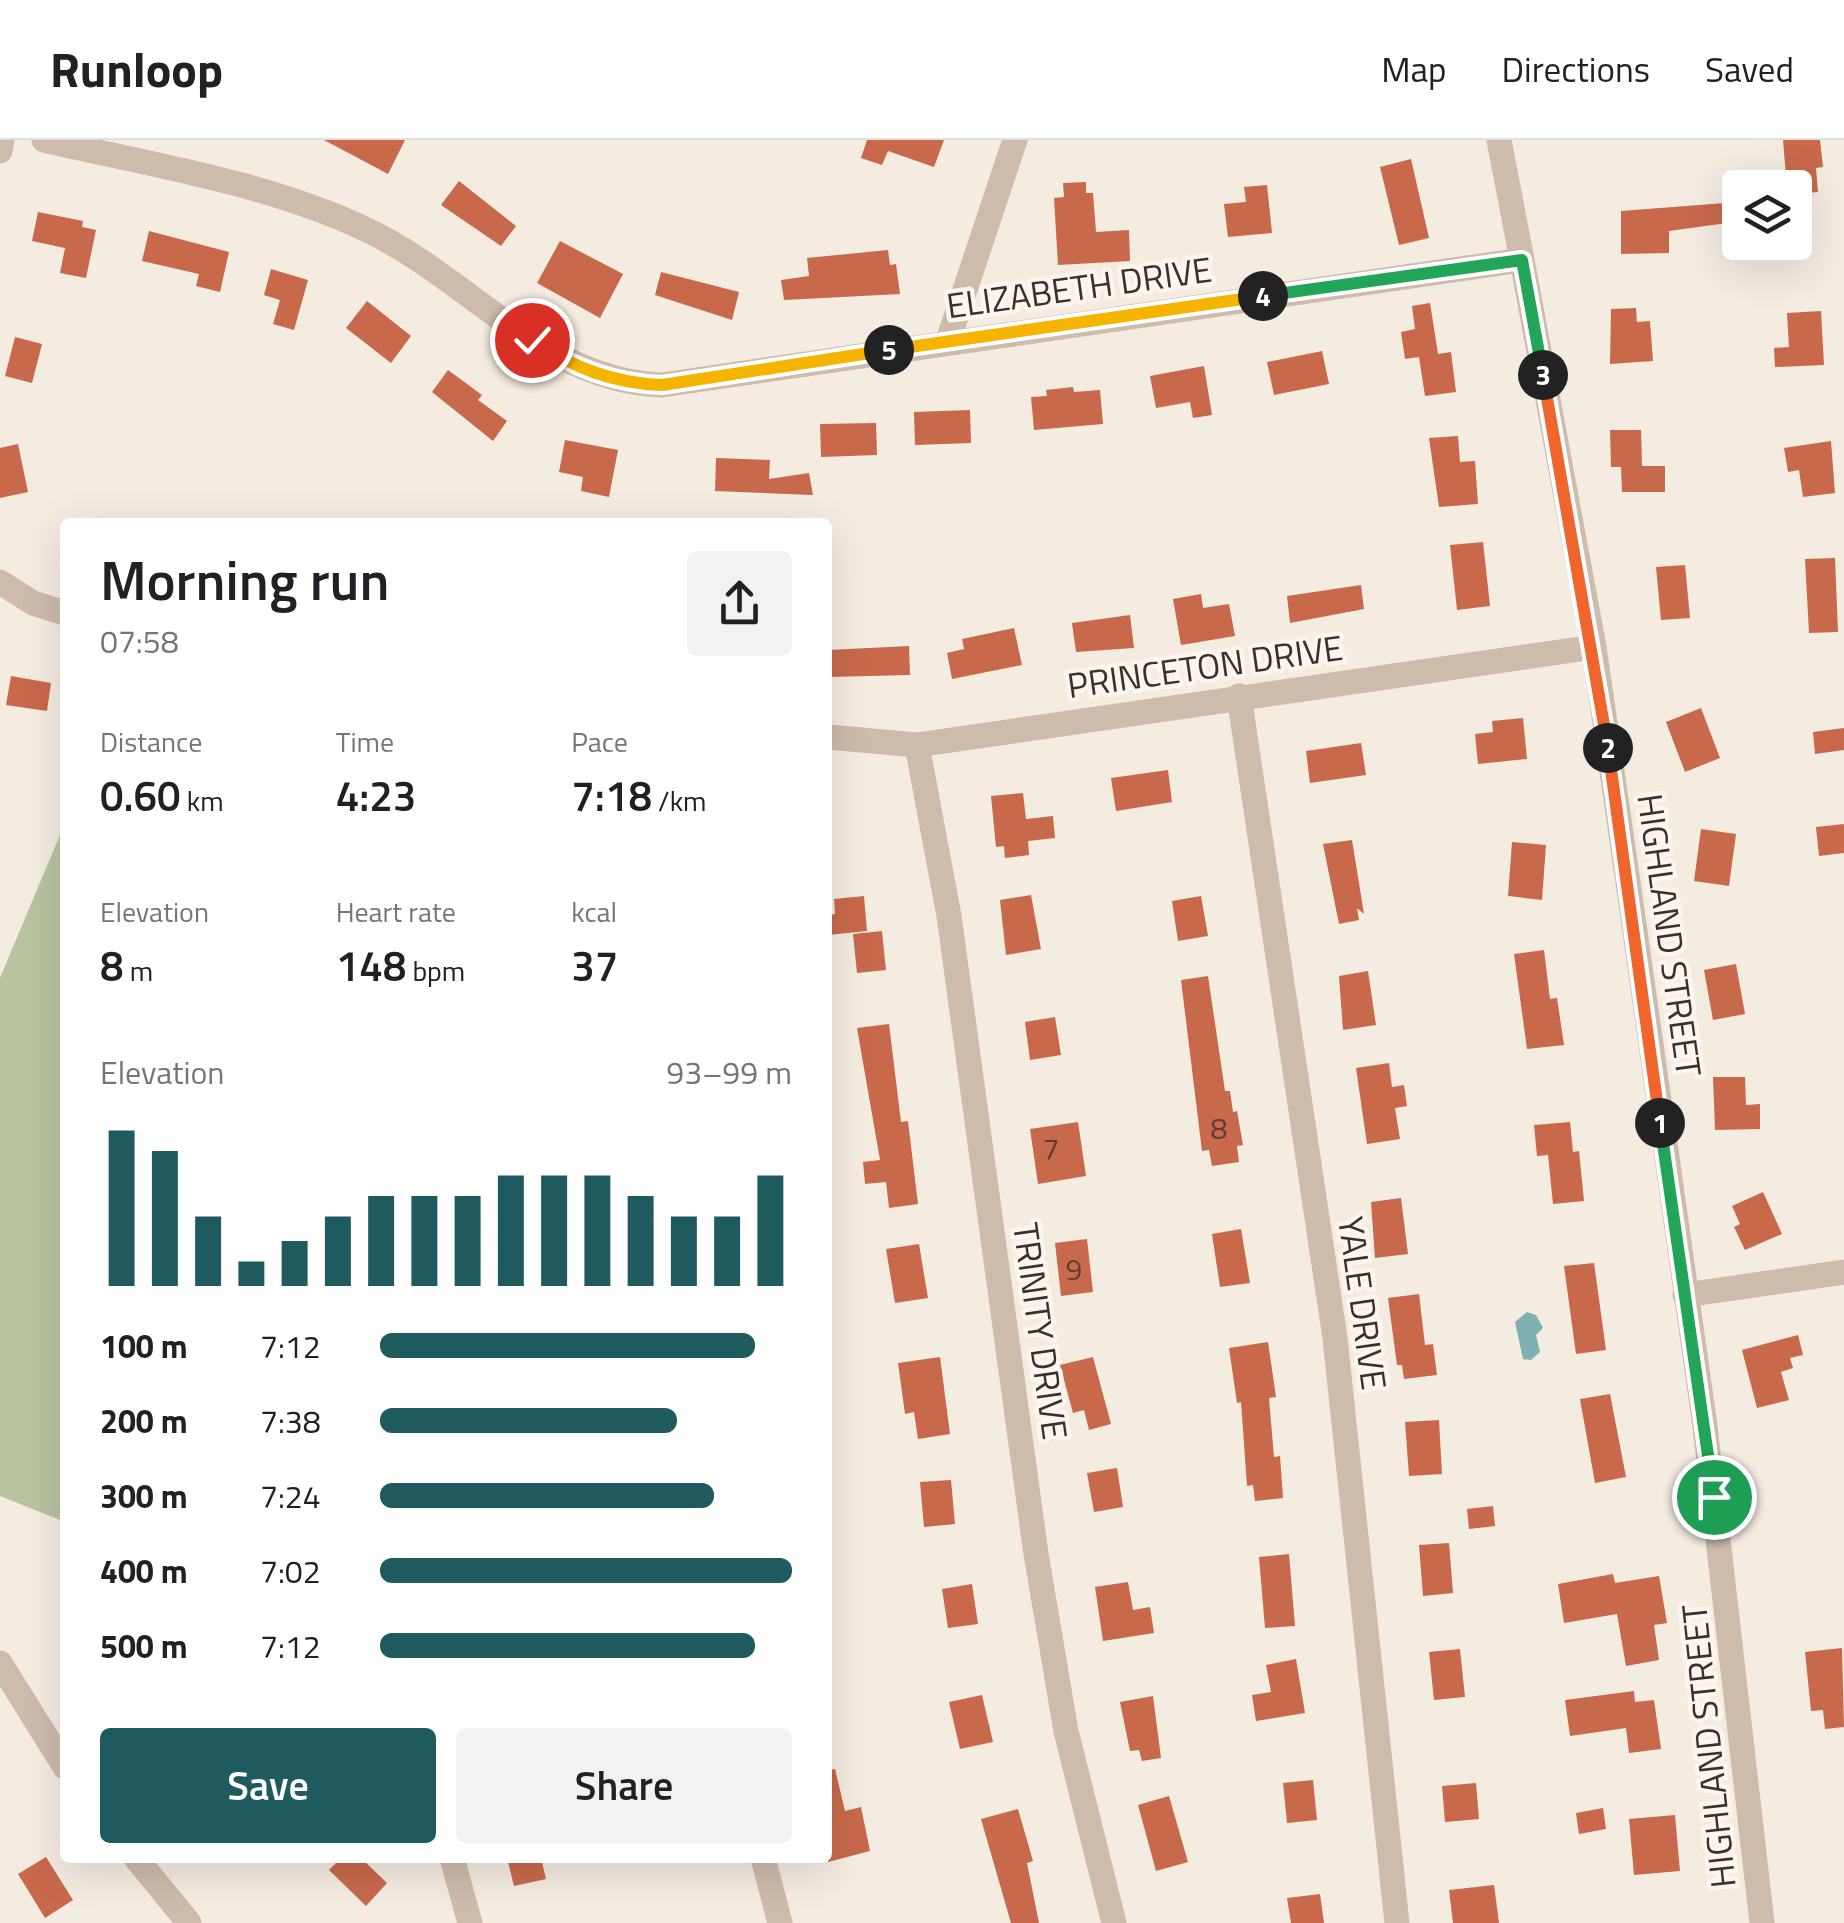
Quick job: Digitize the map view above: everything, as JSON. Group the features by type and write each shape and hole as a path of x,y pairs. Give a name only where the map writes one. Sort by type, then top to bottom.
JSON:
{"street":[{"path":"0,151 2,140"},
{"name":"ELIZABETH DRIVE","path":"44,140 320,208 401,248 565,361 626,384 662,385 1522,260"},
{"path":"948,341 1015,140"},
{"name":"HIGHLAND STREET","path":"1498,140 1594,648 1729,1616 1762,1923"},
{"path":"0,582 33,603 60,611"},
{"name":"PRINCETON DRIVE","path":"832,737 917,746 1239,696 1594,648"},
{"name":"YALE DRIVE","path":"1239,696 1334,1338 1397,1923"},
{"name":"TRINITY DRIVE","path":"917,746 949,916 1036,1554 1066,1730 1114,1923"},
{"path":"1685,1295 1844,1272"},
{"path":"0,1663 60,1758"},
{"path":"140,1863 189,1923"},
{"path":"453,1863 470,1923"},
{"path":"764,1863 780,1923"}],"green space":[{"path":"60,835 60,1520 0,1496 0,978"}],"water":[{"path":"1527,1312 1536,1315 1543,1328 1536,1335 1540,1352 1531,1360 1523,1359 1515,1322"}],"building":[{"path":"324,140 405,140 388,174"},
{"path":"867,140 944,140 934,167 888,151 882,165 861,158"},
{"path":"1783,140 1820,140 1823,167 1816,168 1818,192 1812,193 1812,170 1786,170"},
{"path":"1411,159 1429,238 1399,245 1380,167"},
{"path":"459,181 516,226 501,246 441,205"},
{"path":"1086,182 1086,193 1093,193 1096,232 1129,230 1130,261 1058,265 1054,198 1064,197 1063,183"},
{"path":"1267,185 1272,233 1228,237 1224,204 1246,202 1244,187"},
{"path":"1722,203 1722,224 1669,231 1669,253 1621,254 1621,211"},
{"path":"38,212 83,221 82,227 96,230 86,278 60,273 65,248 32,241"},
{"path":"149,231 229,252 220,292 196,286 199,274 142,261"},
{"path":"560,241 623,274 600,318 537,283"},
{"path":"888,250 890,265 896,264 900,294 784,300 781,280 809,276 807,258"},
{"path":"271,269 308,280 294,330 273,324 280,300 264,295"},
{"path":"661,272 739,292 732,320 655,295"},
{"path":"367,301 411,336 391,363 346,328"},
{"path":"1430,303 1438,354 1451,352 1456,392 1425,396 1419,357 1405,359 1401,332 1415,329 1412,306"},
{"path":"1636,308 1637,322 1650,321 1653,361 1610,364 1611,309"},
{"path":"1821,311 1824,365 1775,367 1774,348 1789,347 1787,313"},
{"path":"15,337 42,344 32,383 5,376"},
{"path":"1322,351 1329,384 1274,395 1267,362"},
{"path":"1204,366 1212,415 1193,418 1190,402 1156,408 1150,376"},
{"path":"448,370 482,395 478,400 507,421 493,441 432,392"},
{"path":"1073,387 1074,392 1100,390 1103,424 1034,430 1031,397 1047,396 1046,390"},
{"path":"970,410 971,443 915,445 914,412"},
{"path":"876,423 877,455 821,457 820,424"},
{"path":"1610,430 1641,430 1642,466 1665,466 1665,492 1622,492 1621,467 1611,467"},
{"path":"1458,436 1460,462 1475,461 1478,504 1439,507 1429,438"},
{"path":"565,440 618,450 609,497 581,491 583,477 559,472"},
{"path":"1831,441 1835,493 1803,497 1799,470 1788,472 1784,448"},
{"path":"18,444 28,492 0,498 0,448"},
{"path":"716,458 770,460 769,479 809,473 813,495 715,491"},
{"path":"1483,542 1490,606 1457,610 1450,545"},
{"path":"1835,558 1838,632 1809,633 1805,559"},
{"path":"1685,565 1690,618 1661,620 1656,567"},
{"path":"1361,585 1364,609 1290,623 1287,596"},
{"path":"1201,594 1203,608 1229,604 1235,636 1181,645 1173,599"},
{"path":"1130,615 1134,648 1076,652 1072,623"},
{"path":"1014,628 1022,665 952,679 947,653 964,649 962,639"},
{"path":"909,646 910,675 832,677 832,650"},
{"path":"11,676 51,683 47,711 6,705"},
{"path":"1701,708 1720,758 1685,772 1666,722"},
{"path":"1523,718 1527,759 1478,764 1475,734 1493,732 1492,721"},
{"path":"1844,728 1844,750 1815,754 1813,732"},
{"path":"1361,743 1366,775 1310,783 1306,751"},
{"path":"1168,770 1172,802 1116,811 1111,778"},
{"path":"1023,793 1026,819 1053,816 1055,838 1028,841 1029,855 1005,858 1004,846 996,847 991,796"},
{"path":"1844,824 1844,853 1819,856 1816,827"},
{"path":"1701,829 1736,834 1729,886 1694,881"},
{"path":"1352,840 1364,914 1357,908 1359,920 1339,924 1323,844"},
{"path":"1512,842 1546,845 1542,900 1508,896"},
{"path":"1031,895 1041,949 1006,955 1000,900"},
{"path":"864,896 867,931 832,935 834,899"},
{"path":"1201,896 1208,936 1178,941 1172,901"},
{"path":"882,931 886,970 857,973 853,934"},
{"path":"1544,950 1550,999 1557,998 1564,1045 1527,1049 1514,954"},
{"path":"1736,964 1745,1014 1713,1020 1704,970"},
{"path":"1368,971 1376,1025 1343,1030 1339,976"},
{"path":"1208,976 1225,1091 1230,1091 1233,1112 1237,1111 1243,1145 1237,1146 1239,1162 1212,1166 1209,1150 1202,1151 1181,980"},
{"path":"1055,1017 1061,1055 1030,1060 1025,1022"},
{"path":"889,1024 901,1122 908,1121 918,1204 889,1208 886,1182 865,1184 863,1162 880,1160 857,1028"},
{"path":"1389,1063 1392,1087 1404,1085 1407,1106 1395,1108 1400,1139 1367,1144 1356,1068"},
{"path":"1713,1077 1745,1077 1746,1105 1760,1104 1760,1129 1715,1130"},
{"path":"1078,1122 1086,1176 1038,1184 1030,1129"},
{"path":"1570,1122 1573,1152 1579,1151 1584,1201 1553,1204 1548,1155 1537,1156 1534,1125"},
{"path":"1763,1192 1782,1234 1745,1250 1734,1227 1740,1224 1732,1206"},
{"path":"1401,1198 1408,1254 1375,1258 1371,1202"},
{"path":"1241,1229 1250,1283 1220,1287 1212,1234"},
{"path":"1087,1239 1093,1292 1061,1296 1055,1243"},
{"path":"919,1244 928,1298 895,1303 886,1249"},
{"path":"1594,1263 1606,1350 1576,1354 1564,1266"},
{"path":"1419,1294 1425,1345 1433,1344 1437,1375 1404,1379 1402,1365 1397,1365 1388,1298"},
{"path":"1798,1335 1803,1355 1790,1358 1793,1368 1781,1372 1789,1400 1757,1408 1742,1350"},
{"path":"1268,1342 1276,1397 1269,1398 1274,1457 1280,1456 1283,1498 1255,1501 1253,1485 1247,1486 1241,1402 1237,1403 1229,1348"},
{"path":"940,1357 950,1434 918,1439 914,1412 905,1414 898,1363"},
{"path":"1093,1357 1111,1424 1089,1430 1084,1410 1073,1413 1060,1365"},
{"path":"1610,1394 1626,1477 1595,1483 1580,1399"},
{"path":"1439,1420 1442,1474 1409,1476 1405,1422"},
{"path":"1117,1468 1123,1507 1094,1512 1087,1473"},
{"path":"951,1480 955,1524 924,1527 920,1482"},
{"path":"1493,1506 1495,1526 1469,1529 1467,1509"},
{"path":"1449,1543 1453,1593 1423,1596 1419,1545"},
{"path":"1289,1554 1295,1626 1265,1628 1259,1557"},
{"path":"1613,1574 1615,1583 1659,1576 1667,1623 1654,1625 1659,1660 1626,1666 1617,1614 1564,1623 1558,1584"},
{"path":"1128,1582 1133,1610 1150,1607 1154,1633 1103,1641 1095,1587"},
{"path":"972,1584 978,1624 948,1628 942,1589"},
{"path":"1842,1648 1844,1727 1825,1729 1823,1710 1811,1711 1805,1652"},
{"path":"1460,1649 1465,1697 1434,1700 1429,1652"},
{"path":"1296,1659 1305,1713 1256,1721 1252,1695 1271,1692 1266,1665"},
{"path":"1634,1691 1635,1702 1654,1700 1661,1749 1629,1753 1626,1728 1570,1736 1565,1700"},
{"path":"982,1695 993,1742 960,1749 949,1702"},
{"path":"1153,1696 1161,1758 1142,1761 1139,1750 1130,1751 1120,1702"},
{"path":"832,1769 845,1811 861,1807 870,1851 832,1861"},
{"path":"1313,1780 1317,1820 1287,1823 1283,1783"},
{"path":"1476,1783 1479,1819 1445,1822 1442,1786"},
{"path":"1169,1796 1188,1862 1156,1871 1138,1805"},
{"path":"1603,1808 1606,1829 1579,1834 1576,1813"},
{"path":"1018,1809 1033,1861 1027,1863 1039,1923 1011,1923 981,1819"},
{"path":"1675,1815 1680,1871 1634,1875 1629,1819"},
{"path":"46,1857 73,1900 45,1918 18,1874"},
{"path":"336,1863 366,1863 387,1883 366,1906 329,1870"},
{"path":"508,1863 542,1863 546,1879 514,1886"},
{"path":"1494,1885 1499,1923 1453,1923 1449,1890"},
{"path":"1320,1894 1324,1923 1291,1923 1287,1898"}],"route":[{"path":"532,340 595,375 626,384 662,385 1522,260 1594,648 1714,1497"}]}
